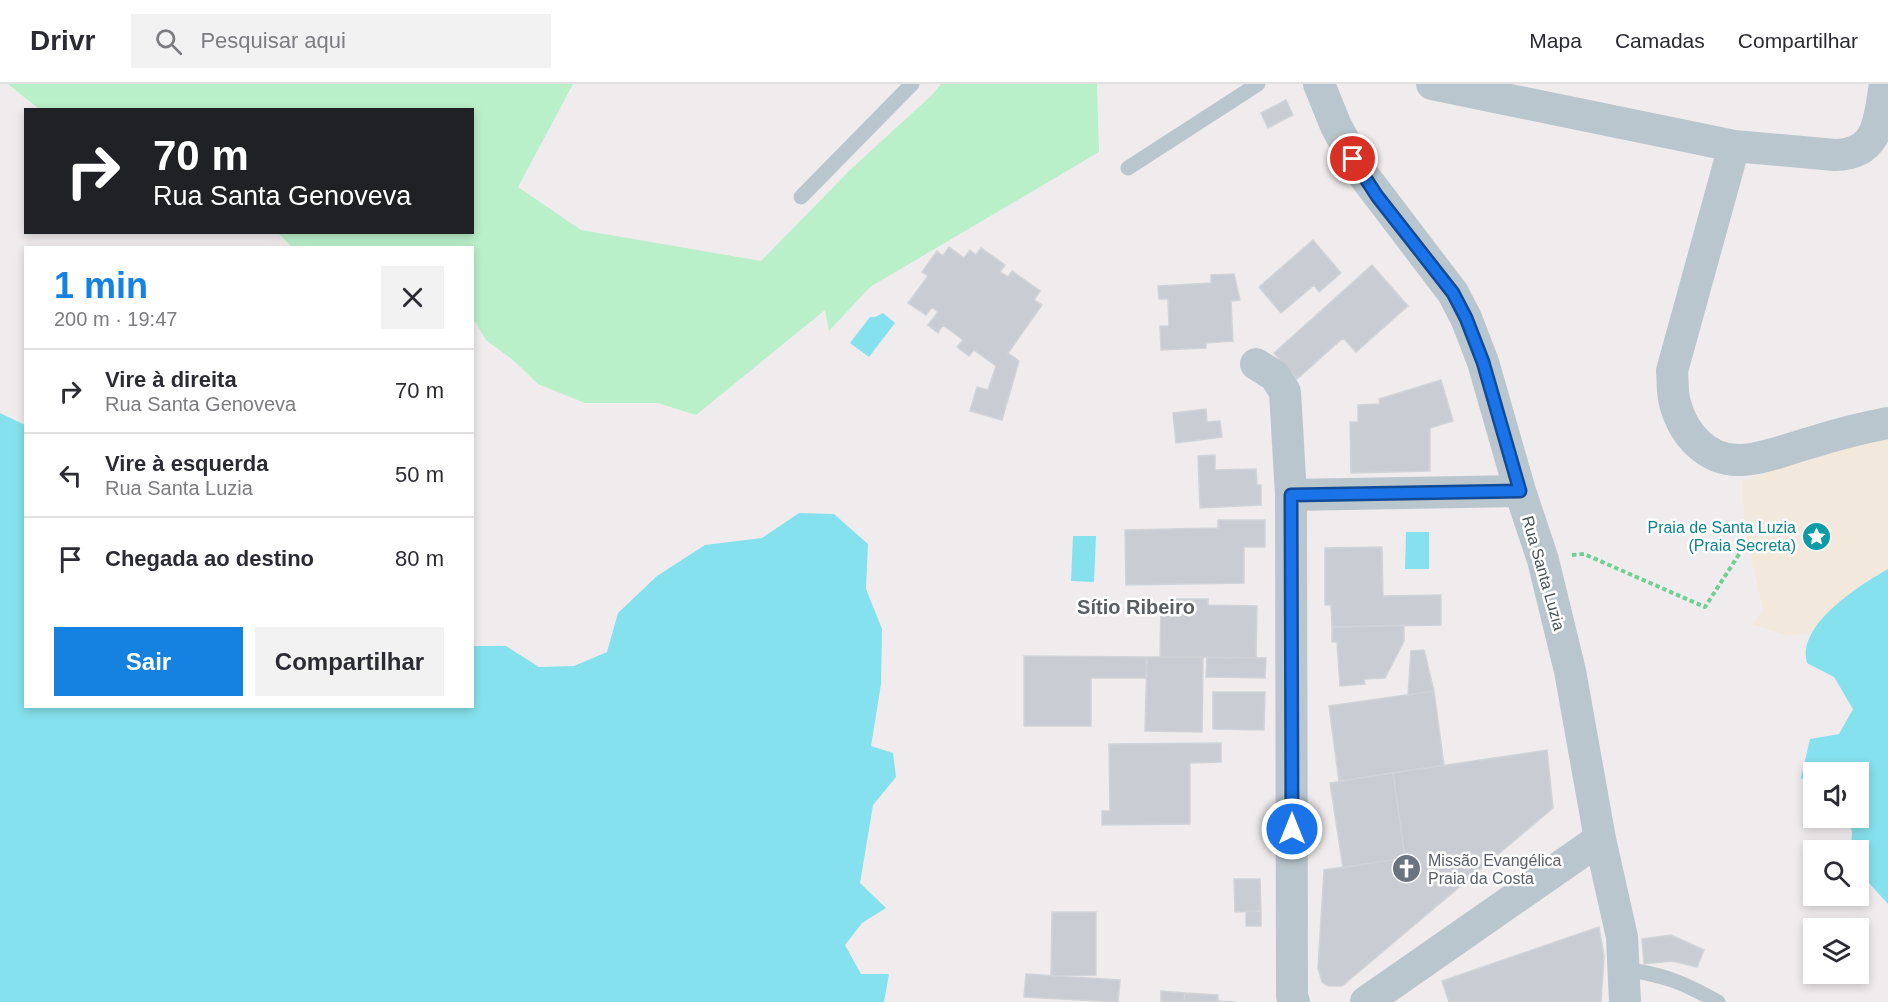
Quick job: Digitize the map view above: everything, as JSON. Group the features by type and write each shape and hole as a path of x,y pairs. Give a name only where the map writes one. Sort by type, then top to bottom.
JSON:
{"street":[{"name":"Rua Santa Luzia","path":"1319,84 1336,126 1360,172 1453,293 1466,318 1483,362 1520,491 1543,560 1570,671 1600,839 1622,937 1625,1002"},
{"path":"1432,84 1734,146 1850,154 1861,150 1872,138 1879,121 1885,84"},
{"path":"1734,146 1672,371 1674,401 1683,427 1698,446 1718,457 1741,460 1771,454 1850,430 1888,423"},
{"path":"1256,364 1275,376 1285,392 1291,495 1293,999"},
{"path":"1291,495 1520,491"},
{"path":"1366,1002 1600,839"}],"lane":[{"path":"801,198 912,84"},
{"path":"1128,168 1258,84"},
{"path":"1624,969 1659,974 1690,986 1718,1002"}],"path":[{"path":"1543,560 1584,554 1705,607 1747,542"}],"green space":[{"path":"8,84 573,84 518,187 581,230 761,261 851,169 932,95 941,84 1097,84 1099,152 870,287 829,331 825,310 696,415 658,403 585,403 538,384 513,360 486,340 474,322 474,246 291,246 279,234 474,234 474,108 38,108"}],"sand":[{"name":"Praia de Santa Luzia (Praia Secreta)","path":"1888,437 1888,569 1865,582 1839,603 1810,633 1787,636 1752,624 1763,610 1745,529 1742,482 1818,451"}],"water":[{"path":"883,313 895,323 869,357 850,343 870,317"},
{"path":"0,413 24,425 24,708 474,708 474,646 506,646 539,667 574,666 607,652 618,613 657,576 705,545 762,538 799,513 834,514 868,544 866,589 882,629 881,684 871,746 893,753 896,777 873,805 860,883 886,908 862,923 845,945 861,974 889,974 884,1002 0,1002"},
{"path":"1406,532 1429,532 1429,569 1405,569"},
{"path":"1073,536 1096,536 1094,582 1071,581"},
{"path":"1888,569 1888,904 1869,883 1869,840 1852,840 1851,828 1869,828 1869,762 1805,762 1810,739 1839,734 1853,709 1834,677 1807,663 1806,649 1820,621 1862,585"}],"building":[{"path":"1286,100 1293,115 1268,128 1261,113"},
{"path":"1313,240 1341,273 1319,292 1314,285 1281,313 1259,287"},
{"path":"949,247 964,258 970,250 976,255 981,248 1005,265 1000,272 1008,277 1012,271 1040,291 1034,300 1042,305 1008,353 1019,361 1002,420 970,411 977,387 988,390 996,366 974,350 969,356 957,347 963,340 943,325 938,333 928,325 938,312 932,307 926,315 908,303 928,276 922,272 937,251 943,256"},
{"path":"1372,265 1408,306 1356,352 1343,338 1297,379 1274,353"},
{"path":"1234,274 1240,300 1231,301 1233,341 1206,343 1206,348 1161,350 1160,326 1169,326 1168,299 1159,299 1158,286 1211,283 1211,275"},
{"path":"1441,380 1453,421 1430,428 1430,471 1351,473 1350,422 1358,422 1358,405 1380,404 1379,399"},
{"path":"1206,409 1207,422 1220,421 1222,437 1176,443 1173,413"},
{"path":"1215,455 1215,470 1256,469 1257,485 1261,485 1261,505 1200,508 1198,456"},
{"path":"1218,520 1265,520 1265,547 1244,547 1244,583 1126,585 1125,530 1218,528"},
{"path":"1382,547 1383,596 1441,595 1441,625 1332,627 1331,605 1325,605 1325,548"},
{"path":"1175,599 1208,599 1208,605 1257,606 1256,658 1160,657 1161,605 1175,605"},
{"path":"1404,625 1404,641 1385,678 1364,679 1365,684 1340,686 1337,642 1332,642 1332,627"},
{"path":"1424,650 1434,691 1408,695 1411,651"},
{"path":"1024,656 1147,657 1146,678 1091,678 1091,726 1024,726"},
{"path":"1147,657 1203,657 1202,732 1145,731"},
{"path":"1207,657 1266,658 1265,678 1206,677"},
{"path":"1434,691 1444,765 1339,781 1329,706"},
{"path":"1213,692 1265,692 1264,730 1213,729"},
{"path":"1221,743 1221,762 1190,763 1190,824 1102,825 1102,811 1110,811 1109,744"},
{"name":"Missão Evangélica Praia da Costa","path":"1547,750 1553,808 1342,986 1328,986 1322,982 1318,968 1324,870 1405,858 1393,773"},
{"path":"1393,773 1405,858 1343,868 1330,783"},
{"path":"1234,879 1260,879 1261,911 1235,912"},
{"path":"1246,911 1261,911 1261,926 1246,926"},
{"path":"1052,912 1096,912 1096,975 1051,976"},
{"path":"1599,927 1604,956 1601,1002 1449,1002 1442,981"},
{"path":"1671,935 1704,950 1697,967 1672,961 1644,964 1642,939"},
{"path":"1026,974 1120,980 1118,1002 1024,997"},
{"path":"1161,991 1185,993 1184,1002 1161,1002"},
{"path":"1185,993 1218,995 1218,1001 1236,1002 1184,1002"}],"place":[{"name":"Praia de Santa Luzia (Praia Secreta)","path":"1817,536"},
{"name":"Missão Evangélica Praia da Costa","path":"1407,869"}],"district":[{"name":"Sítio Ribeiro","path":"1136,607"}],"route":[{"path":"1292,829 1291,495 1520,491 1483,362 1466,318 1453,293 1377,196 1353,159"}]}
